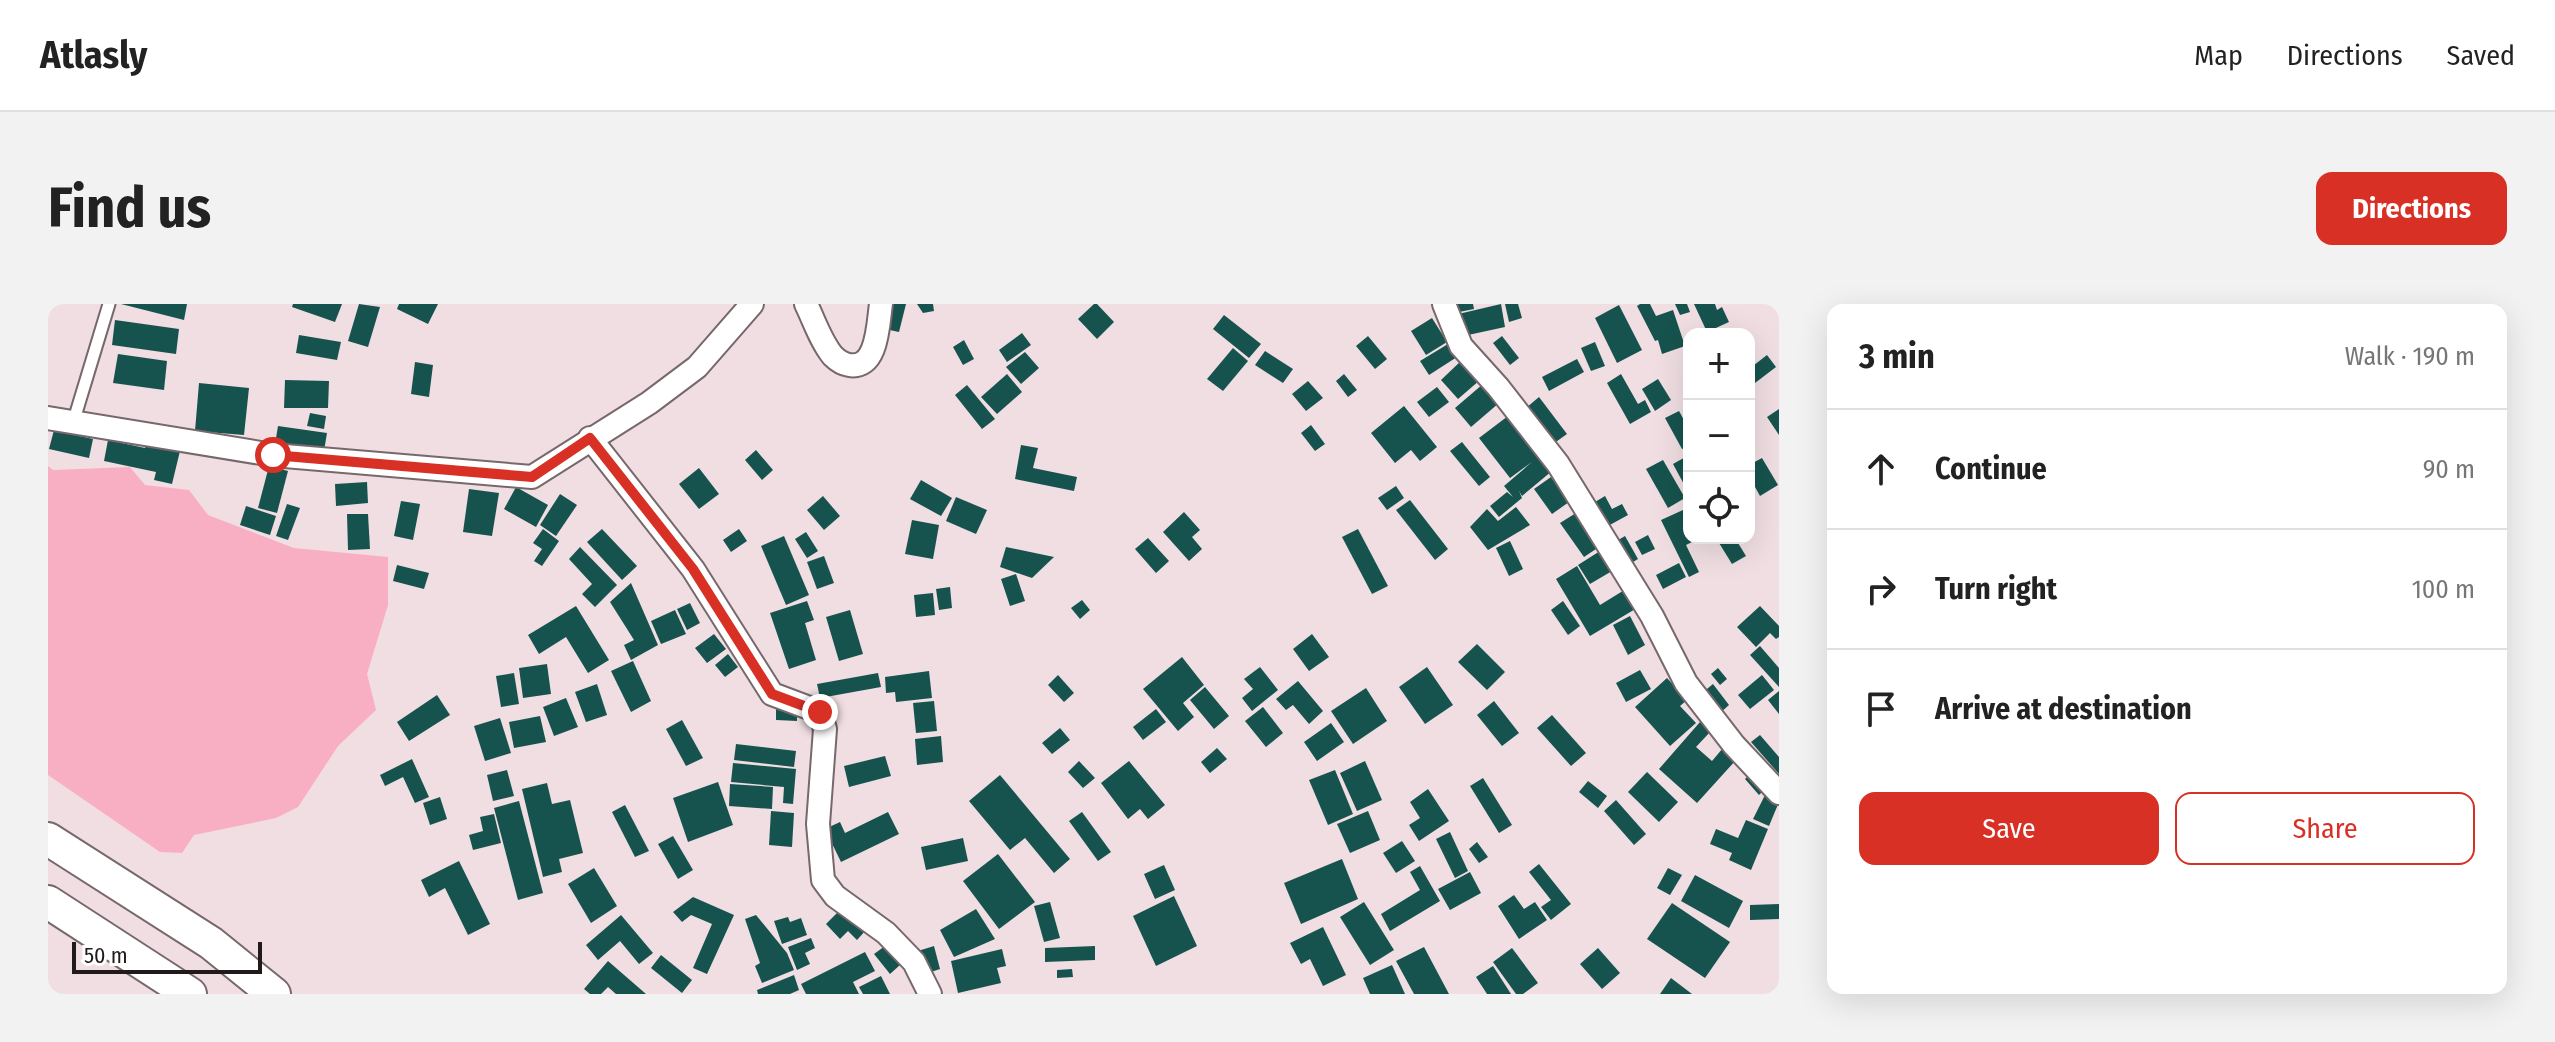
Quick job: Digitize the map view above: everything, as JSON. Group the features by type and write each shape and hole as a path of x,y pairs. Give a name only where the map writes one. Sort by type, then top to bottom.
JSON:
{"main road":[{"path":"48,839 211,943 274,994"},
{"path":"51,909 190,994"}],"street":[{"path":"48,418 273,455 532,477 649,403 697,367 752,304"},
{"path":"806,304 831,355 847,365 856,365 865,362 871,355 881,304"},
{"path":"1444,304 1461,346 1498,387 1558,464 1652,616 1686,683 1734,745 1779,793"},
{"path":"590,438 693,569 772,694 820,712 825,729 818,824 823,880 835,896 886,933 914,962 930,994"}],"lane":[{"path":"73,423 109,304"}],"shaded area":[{"path":"48,466 53,470 130,467 145,485 189,490 208,515 294,548 388,557 388,605 367,674 376,710 338,746 298,807 276,818 194,835 182,853 160,852 48,775"}],"building":[{"path":"121,304 187,304 184,320"},
{"path":"293,304 342,304 335,322 292,307"},
{"path":"359,304 380,307 368,347 348,341"},
{"path":"399,304 438,304 428,324 397,309"},
{"path":"891,304 906,304 899,332 885,329"},
{"path":"917,304 933,304 934,311 923,313"},
{"path":"1094,304 1114,322 1097,339 1078,319"},
{"path":"1457,304 1473,304 1474,309 1459,312"},
{"path":"1501,304 1505,327 1459,337 1454,315"},
{"path":"1505,304 1518,304 1522,318 1509,322"},
{"path":"1650,304 1656,316 1673,310 1683,347 1662,354 1658,340 1655,341 1637,306"},
{"path":"1675,304 1687,304 1690,312 1680,315"},
{"path":"1694,304 1715,304 1717,310 1722,307 1729,322 1716,328 1705,328"},
{"path":"1619,305 1642,350 1617,363 1595,318"},
{"path":"1224,315 1261,344 1249,358 1213,329"},
{"path":"1432,318 1447,342 1426,355 1411,331"},
{"path":"115,320 179,329 176,354 112,345"},
{"path":"1022,333 1031,345 1007,362 999,350"},
{"path":"299,335 341,342 337,360 296,353"},
{"path":"1368,336 1387,359 1375,369 1356,346"},
{"path":"1502,336 1519,358 1510,365 1493,343"},
{"path":"964,340 974,359 963,365 953,347"},
{"path":"1595,342 1605,366 1591,371 1581,348"},
{"path":"1448,344 1457,357 1429,375 1420,361"},
{"path":"1233,348 1248,361 1223,391 1207,379"},
{"path":"1265,351 1293,369 1283,383 1255,365"},
{"path":"1025,352 1039,368 1021,384 1006,367"},
{"path":"118,354 167,361 164,390 113,383"},
{"path":"1767,355 1776,367 1755,383 1755,364"},
{"path":"1577,359 1584,372 1549,391 1542,377"},
{"path":"1462,360 1480,380 1458,399 1441,380"},
{"path":"415,362 433,365 429,397 411,394"},
{"path":"1007,374 1022,392 997,414 981,397"},
{"path":"1344,374 1357,390 1348,397 1336,381"},
{"path":"1621,374 1638,404 1645,400 1651,412 1630,424 1607,383"},
{"path":"1658,379 1671,400 1655,411 1642,389"},
{"path":"285,380 329,381 328,408 284,408"},
{"path":"1308,381 1323,398 1306,411 1292,394"},
{"path":"199,383 249,388 244,435 195,431"},
{"path":"1483,384 1499,403 1471,427 1455,408"},
{"path":"967,385 995,419 982,429 955,395"},
{"path":"1437,387 1449,402 1429,417 1417,402"},
{"path":"1539,397 1567,434 1553,444 1526,408"},
{"path":"1404,406 1437,447 1420,461 1411,450 1395,463 1371,433"},
{"path":"1779,409 1779,435 1767,417"},
{"path":"1679,411 1683,418 1683,449 1682,449 1665,418"},
{"path":"310,413 326,416 324,429 307,426"},
{"path":"1508,416 1552,471 1522,496 1519,491 1522,498 1499,517 1490,506 1507,492 1513,497 1504,486 1532,462 1510,478 1479,438"},
{"path":"1311,425 1325,444 1315,451 1301,433"},
{"path":"278,426 327,433 324,451 275,444"},
{"path":"54,430 93,439 89,458 49,449"},
{"path":"108,440 145,448 146,443 180,451 172,484 154,480 156,472 104,461"},
{"path":"1462,442 1490,477 1479,486 1450,451"},
{"path":"1021,445 1038,448 1033,468 1077,477 1074,491 1015,479"},
{"path":"756,450 773,470 762,480 745,460"},
{"path":"1683,458 1683,482 1673,464"},
{"path":"1762,458 1778,485 1760,496 1755,487 1755,462"},
{"path":"1663,460 1683,499 1668,508 1646,469"},
{"path":"269,466 288,471 277,513 258,508"},
{"path":"699,468 719,494 699,509 679,484"},
{"path":"1551,477 1569,502 1552,514 1534,489"},
{"path":"921,480 952,498 941,516 910,499"},
{"path":"367,482 368,503 336,506 335,484"},
{"path":"1396,486 1404,498 1387,510 1378,498"},
{"path":"516,487 548,505 536,527 504,509"},
{"path":"469,489 499,493 492,536 463,532"},
{"path":"560,494 577,505 556,536 540,525"},
{"path":"823,496 840,516 824,530 807,510"},
{"path":"1605,496 1612,509 1622,504 1628,515 1608,526 1595,502"},
{"path":"956,497 987,510 976,534 946,521"},
{"path":"1410,500 1448,549 1435,560 1396,510"},
{"path":"401,501 420,504 413,540 394,536"},
{"path":"287,504 300,508 288,540 276,536"},
{"path":"246,506 276,516 270,535 240,525"},
{"path":"1516,507 1530,525 1488,550 1470,527 1487,509 1498,521"},
{"path":"1683,510 1683,544 1688,544 1699,572 1689,577 1661,520"},
{"path":"1184,512 1200,530 1192,537 1202,549 1189,561 1163,532"},
{"path":"1576,513 1599,547 1584,557 1560,523"},
{"path":"347,514 368,514 370,549 348,550"},
{"path":"912,520 939,525 933,559 905,554"},
{"path":"543,529 559,541 542,566 534,561 542,549 533,543"},
{"path":"602,529 637,566 622,580 587,542"},
{"path":"739,529 747,541 731,552 723,540"},
{"path":"1358,529 1388,586 1372,594 1342,537"},
{"path":"806,532 818,551 807,558 795,539"},
{"path":"1648,535 1655,549 1642,555 1635,542"},
{"path":"784,536 809,595 786,605 761,546"},
{"path":"1625,536 1638,559 1628,565 1615,542"},
{"path":"1148,538 1169,561 1156,573 1135,549"},
{"path":"1510,541 1523,569 1509,576 1496,548"},
{"path":"1720,544 1739,544 1746,556 1732,564"},
{"path":"580,547 617,585 595,607 582,594 592,584 569,559"},
{"path":"1006,547 1054,557 1032,578 1000,567"},
{"path":"1600,551 1612,571 1590,584 1578,565"},
{"path":"824,556 834,583 817,589 807,562"},
{"path":"1679,563 1686,577 1663,589 1656,575"},
{"path":"397,565 429,573 424,589 393,581"},
{"path":"1577,566 1600,605 1626,589 1637,608 1590,636 1556,579"},
{"path":"1016,574 1025,601 1010,606 1001,579"},
{"path":"631,583 658,645 631,660 624,645 634,640 610,602"},
{"path":"950,587 952,608 939,610 936,589"},
{"path":"933,593 935,615 916,617 914,595"},
{"path":"1082,600 1090,610 1080,619 1071,608"},
{"path":"807,601 814,620 805,623 816,660 789,669 770,613"},
{"path":"1563,601 1580,626 1568,635 1551,610"},
{"path":"690,603 700,623 687,630 677,609"},
{"path":"576,606 609,660 588,673 566,637 539,654 528,635"},
{"path":"1760,606 1779,626 1779,637 1776,639 1770,633 1756,647 1737,627"},
{"path":"675,610 686,634 661,644 651,621"},
{"path":"850,610 863,654 839,661 826,617"},
{"path":"1630,616 1645,645 1628,655 1613,625"},
{"path":"714,634 726,649 707,663 695,648"},
{"path":"1312,634 1329,657 1309,671 1293,649"},
{"path":"1477,644 1505,672 1487,690 1458,662"},
{"path":"1760,646 1779,668 1779,687 1750,655"},
{"path":"728,654 738,667 725,677 715,665"},
{"path":"1182,657 1204,685 1183,703 1194,717 1178,731 1143,689"},
{"path":"633,661 651,701 631,712 611,671"},
{"path":"547,664 551,694 523,698 519,668"},
{"path":"1260,667 1278,690 1252,711 1242,698 1253,689 1244,679"},
{"path":"1427,667 1453,705 1425,724 1399,687"},
{"path":"1718,668 1727,679 1720,685 1711,674"},
{"path":"1640,670 1651,689 1626,702 1616,683"},
{"path":"929,671 932,698 896,702 895,692 886,693 885,677"},
{"path":"514,673 519,704 501,707 496,676"},
{"path":"878,673 881,687 820,698 817,684"},
{"path":"1058,675 1074,693 1064,702 1048,685"},
{"path":"1762,675 1774,690 1750,709 1738,695"},
{"path":"1667,678 1687,700 1680,706 1696,723 1670,746 1635,707"},
{"path":"1298,681 1323,711 1309,724 1293,705 1286,710 1276,699"},
{"path":"597,684 607,715 586,722 575,692"},
{"path":"1713,684 1729,705 1719,714 1702,693"},
{"path":"1205,687 1229,716 1214,729 1190,700"},
{"path":"1366,688 1387,721 1353,744 1331,711"},
{"path":"1779,691 1779,714 1768,700"},
{"path":"437,695 450,715 409,741 397,722"},
{"path":"566,698 578,727 554,736 543,707"},
{"path":"934,701 937,731 916,733 913,703"},
{"path":"1494,701 1519,733 1502,746 1477,715"},
{"path":"776,706 797,707 797,721 776,720"},
{"path":"1263,707 1283,733 1266,747 1245,721"},
{"path":"1156,709 1166,722 1143,740 1133,727"},
{"path":"1552,715 1586,753 1571,766 1537,728"},
{"path":"540,716 546,742 514,748 509,722"},
{"path":"500,718 511,753 485,761 474,726"},
{"path":"682,720 703,758 686,766 666,729"},
{"path":"1700,722 1711,731 1696,747 1712,761 1723,748 1736,760 1697,803 1659,769"},
{"path":"1331,723 1344,742 1317,761 1304,742"},
{"path":"1060,728 1070,740 1052,754 1042,743"},
{"path":"1760,735 1779,757 1779,774 1751,742"},
{"path":"941,736 943,762 917,765 915,739"},
{"path":"736,744 796,751 794,767 734,760"},
{"path":"1217,748 1227,759 1210,773 1201,762"},
{"path":"885,756 891,776 849,787 844,766"},
{"path":"412,759 429,797 415,803 403,777 385,786 380,775"},
{"path":"1079,761 1095,778 1083,788 1068,772"},
{"path":"1129,761 1165,805 1148,819 1140,809 1128,819 1101,783"},
{"path":"1365,761 1382,800 1357,811 1340,773"},
{"path":"733,763 796,769 793,804 783,803 784,787 731,782"},
{"path":"507,770 514,796 493,801 487,775"},
{"path":"1335,770 1353,814 1328,825 1309,780"},
{"path":"1647,772 1678,802 1659,822 1628,792"},
{"path":"1751,773 1765,789 1759,795 1745,779"},
{"path":"1000,775 1070,859 1054,873 1025,838 1010,850 969,801"},
{"path":"1483,778 1512,825 1499,833 1470,786"},
{"path":"1588,781 1607,796 1598,808 1579,792"},
{"path":"718,782 733,825 688,842 673,798"},
{"path":"547,783 552,804 570,800 583,853 559,859 562,872 543,877 522,789"},
{"path":"730,784 773,787 772,809 729,806"},
{"path":"1428,789 1449,821 1419,841 1409,825 1420,818 1410,802"},
{"path":"1765,795 1779,802 1769,826 1753,819"},
{"path":"440,797 447,819 430,825 423,803"},
{"path":"1616,800 1646,834 1634,845 1604,811"},
{"path":"519,801 543,893 518,900 494,808"},
{"path":"625,805 649,851 635,857 612,812"},
{"path":"771,811 794,813 792,847 769,845"},
{"path":"1368,811 1380,840 1350,853 1337,824"},
{"path":"888,812 899,834 841,862 825,829 840,822 845,833"},
{"path":"1082,812 1111,852 1098,861 1069,821"},
{"path":"494,814 501,843 473,850 469,835 483,831 480,817"},
{"path":"1746,820 1768,829 1751,870 1729,860 1732,853 1710,844 1716,829 1738,838"},
{"path":"1450,832 1468,871 1455,878 1436,839"},
{"path":"673,836 693,870 678,879 658,844"},
{"path":"963,838 968,861 926,870 921,847"},
{"path":"1402,841 1415,861 1396,873 1383,853"},
{"path":"1477,842 1488,857 1479,863 1469,849"},
{"path":"998,854 1035,902 999,929 963,881"},
{"path":"1342,859 1358,899 1301,924 1284,883"},
{"path":"459,861 490,924 468,935 445,888 429,897 421,880"},
{"path":"1539,864 1571,904 1551,920 1541,907 1551,900 1529,872"},
{"path":"1164,865 1175,890 1155,899 1144,874"},
{"path":"1420,866 1440,901 1390,931 1381,914 1420,890 1410,872"},
{"path":"594,868 617,906 591,923 568,884"},
{"path":"1668,868 1682,875 1670,895 1657,888"},
{"path":"1470,872 1481,893 1450,910 1438,889"},
{"path":"1695,875 1743,901 1729,928 1681,901"},
{"path":"1514,895 1524,909 1535,902 1547,920 1519,939 1498,906"},
{"path":"1174,896 1197,946 1156,966 1133,916"},
{"path":"693,897 734,915 707,974 693,968 712,924 691,915 682,922 673,912"},
{"path":"1050,902 1060,938 1044,942 1034,906"},
{"path":"1364,902 1394,950 1370,965 1340,917"},
{"path":"1672,903 1730,942 1705,978 1647,939"},
{"path":"1779,904 1779,919 1750,920 1750,905"},
{"path":"843,907 866,930 857,940 848,931 840,939 826,924"},
{"path":"976,909 995,939 954,957 940,930"},
{"path":"621,915 653,953 639,964 620,941 598,960 586,945"},
{"path":"756,915 787,953 794,970 762,983 755,966 760,963 745,919"},
{"path":"788,917 790,922 801,918 807,935 782,944 774,921"},
{"path":"1323,927 1346,975 1323,986 1310,959 1301,964 1290,943"},
{"path":"811,938 815,948 805,953 810,964 797,970 788,947"},
{"path":"885,946 900,965 890,974 874,954"},
{"path":"934,946 940,969 925,974 918,951"},
{"path":"1095,946 1095,960 1045,962 1045,948"},
{"path":"1424,947 1449,994 1414,994 1396,961"},
{"path":"1512,948 1538,983 1523,994 1516,994 1493,962"},
{"path":"1598,948 1620,973 1602,989 1580,964"},
{"path":"1002,949 1006,966 997,968 1001,983 958,993 951,961"},
{"path":"865,952 875,971 853,982 859,994 806,994 801,984"},
{"path":"661,955 692,980 682,993 651,968"},
{"path":"608,961 646,994 616,994 608,987 601,994 590,994 584,989"},
{"path":"1392,965 1405,994 1370,994 1363,978"},
{"path":"1493,966 1511,994 1487,994 1476,977"},
{"path":"1072,969 1073,977 1057,978 1057,970"},
{"path":"794,975 799,990 790,994 758,994 757,990"},
{"path":"881,976 890,994 863,994 859,987"},
{"path":"1671,978 1692,994 1660,994"}],"route":[{"path":"273,455 532,477 590,438 693,569 772,694 820,712"}]}
